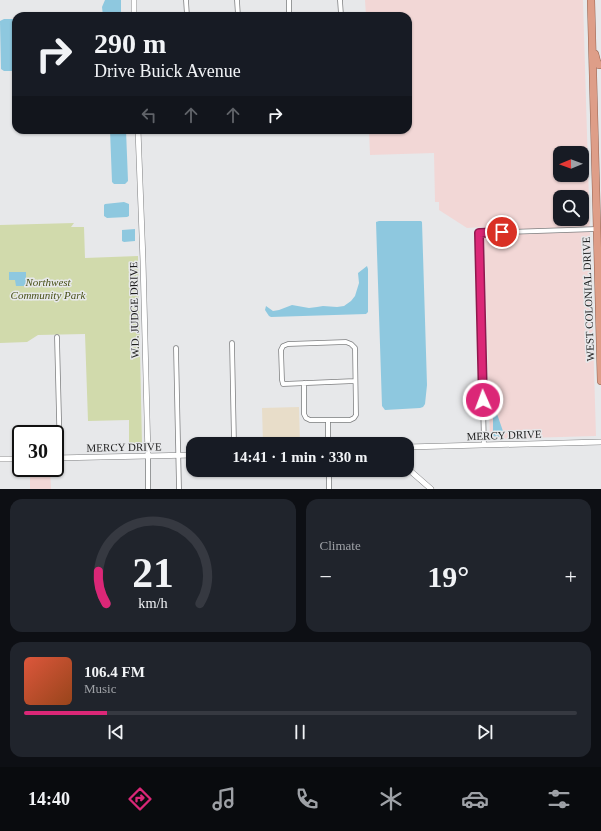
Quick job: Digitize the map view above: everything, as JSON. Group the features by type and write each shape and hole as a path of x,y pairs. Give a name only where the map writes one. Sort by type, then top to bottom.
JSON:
{"highway":[{"name":"WEST COLONIAL DRIVE","path":"590,0 598,130 597,229 599,244 601,381"},
{"path":"591,23 594,28 596,62 601,65"}],"street":[{"path":"134,0 134,12"},
{"path":"186,0 186,12"},
{"path":"237,0 238,12"},
{"path":"289,0 289,12"},
{"path":"340,0 341,12"},
{"name":"W.D. JUDGE DRIVE","path":"138,134 143,261 148,489"},
{"path":"484,445 479,233 597,229"},
{"path":"57,338 58,425"},
{"path":"304,383 304,414 306,418 310,420 350,420 356,415 355,381 354,348 351,344 346,342 288,344 283,346 281,350 281,358 282,380 284,384 304,383 355,381"},
{"path":"232,343 234,437"},
{"path":"176,348 178,489"},
{"path":"328,420 328,437"},
{"name":"MERCY DRIVE","path":"414,448 601,442"},
{"name":"MERCY DRIVE","path":"64,458 186,455"},
{"path":"0,459 12,459"},
{"path":"414,474 431,489"},
{"path":"329,477 329,489"}],"shaded area":[{"path":"365,0 583,0 587,146 553,146 553,182 588,182 589,190 553,190 553,226 589,226 589,201 596,436 490,439 484,227 467,228 439,210 439,202 435,202 434,153 370,155 369,134 412,134 412,12 366,12"},
{"path":"299,407 300,437 263,437 262,408"},
{"path":"30,477 50,477 51,489 30,489"}],"green space":[{"name":"Northwest Community Park","path":"74,223 71,227 84,227 85,258 138,256 142,445 129,445 129,420 88,421 85,334 38,335 27,342 0,343 0,225"}],"water":[{"path":"105,0 121,0 121,12 103,12 102,7"},
{"path":"4,19 12,19 12,71 4,71 1,69 0,21"},
{"path":"110,134 126,134 128,181 125,184 114,184 112,182"},
{"path":"124,202 129,204 129,216 107,218 104,216 105,204"},
{"path":"376,222 422,222 427,385 425,404 420,408 385,410 382,406"},
{"path":"135,229 135,241 122,241 122,230"},
{"path":"367,266 368,312 366,314 271,317 265,310 266,306 273,311 292,305 309,308 344,306 355,296 359,283 358,273"},
{"path":"9,272 26,272 26,286 16,286 15,280 9,280"},
{"path":"495,411 504,434 503,437 493,436 493,412"}],"route":[{"path":"483,400 479,233 502,232"}]}
